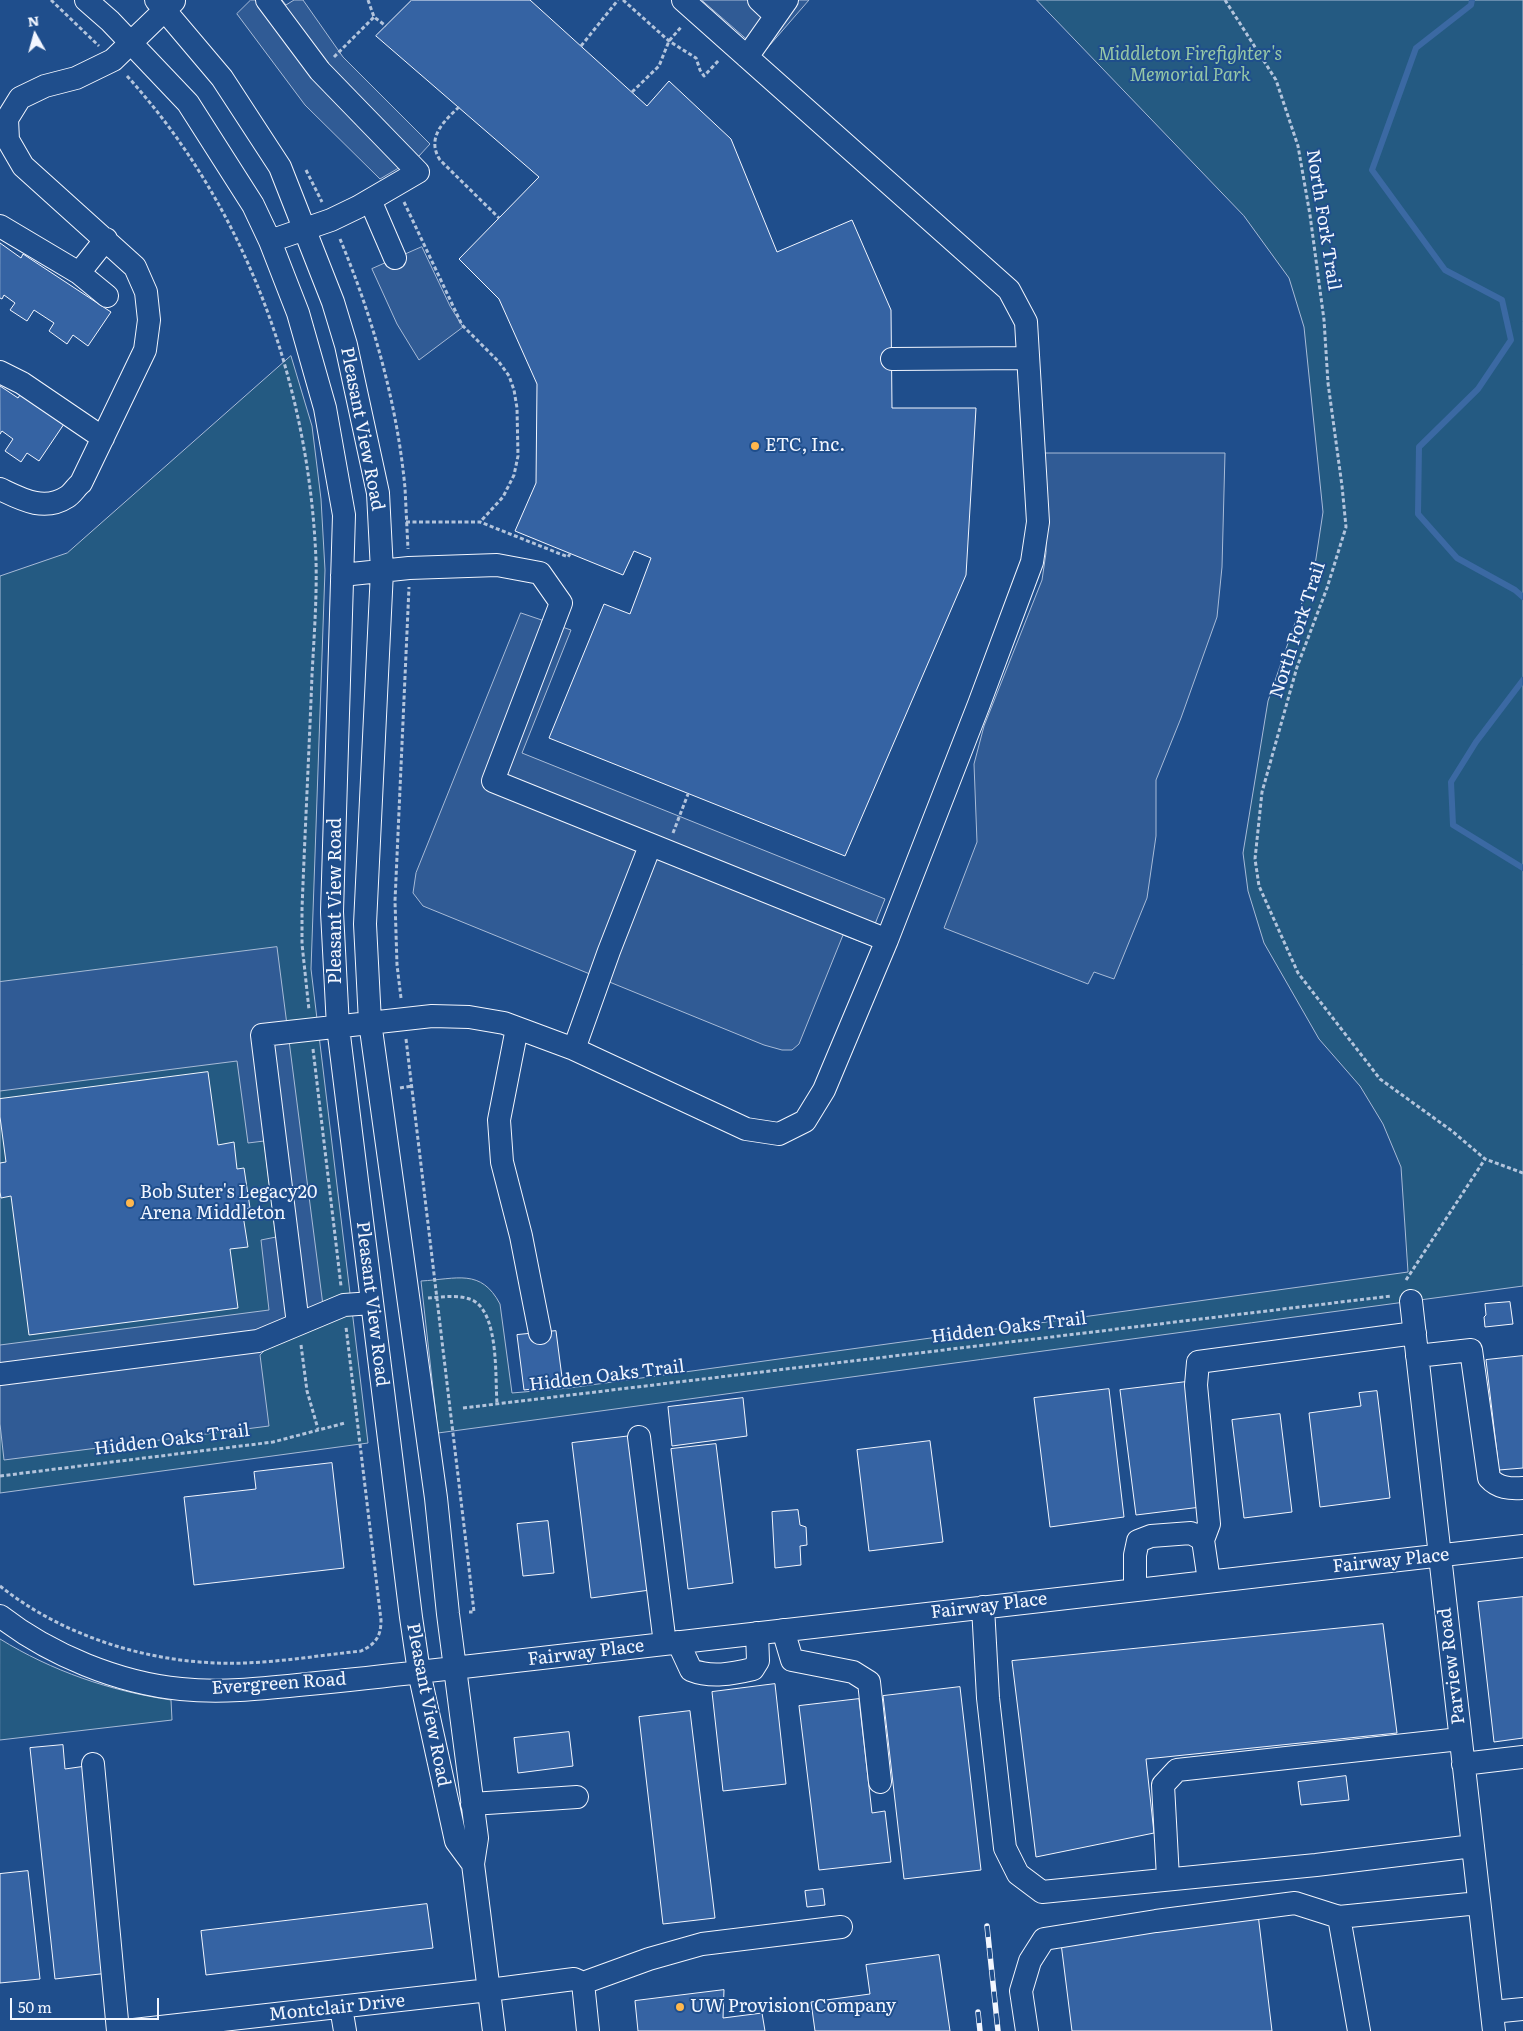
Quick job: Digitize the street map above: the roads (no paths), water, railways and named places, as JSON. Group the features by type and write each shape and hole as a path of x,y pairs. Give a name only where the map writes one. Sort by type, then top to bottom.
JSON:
{"street":[{"name":"Pleasant View Road","path":"86,0 130,42 188,103 253,204 270,240 298,313 325,408 344,515 332,912 338,1027 410,1617 419,1672 456,1841 473,1864"},
{"path":"267,0 320,71 418,172 331,220 270,240"},
{"path":"740,51 781,8 758,0"},
{"name":"Pleasant View Road","path":"165,3 222,78 280,168 332,302 346,345 378,493 382,571 365,924 370,1022 436,1498 477,1838 473,1864 494,2031"},
{"path":"0,488 26,501 45,504 66,497 81,483 145,350 149,320 146,292 135,267 23,166 8,140 7,119 20,98 45,86 76,78 113,60 165,3"},
{"path":"298,1324 262,1035 432,1016 469,1017 504,1023 574,1049 746,1128 779,1134 806,1121 824,1090 886,940 979,704 1032,562 1038,522 1026,322 1009,290 689,6"},
{"path":"370,200 395,258"},
{"path":"0,226 79,273 107,296"},
{"path":"79,273 106,239"},
{"path":"892,359 1028,358"},
{"path":"0,372 22,383 103,438"},
{"path":"342,575 497,565 540,572 561,603 494,781 886,940"},
{"path":"574,1049 609,951 658,849"},
{"path":"517,1028 499,1120 502,1162 523,1246 540,1332"},
{"name":"Parview Road","path":"1403,1295 1414,1333 1417,1356 1493,2021"},
{"path":"0,1374 258,1341 344,1304 372,1303"},
{"path":"1209,1581 1202,1540 1209,1524 1196,1385 1198,1362 1414,1333"},
{"path":"1417,1356 1471,1350 1489,1478 1495,1484 1512,1489 1523,1488"},
{"path":"639,1437 671,1643 692,1670 702,1675 736,1673 752,1669 758,1661 757,1633"},
{"path":"1135,1590 1135,1555 1138,1541 1151,1536 1191,1533 1202,1540"},
{"name":"Fairway Place","path":"455,1668 1523,1546"},
{"path":"983,1607 988,1698 1005,1848 1018,1874 1042,1892 1168,1878 1316,1865 1473,1846"},
{"name":"Evergreen Road","path":"0,1616 16,1629 75,1661 140,1682 181,1689 240,1691 455,1668"},
{"path":"782,1630 792,1660 853,1672 869,1682 880,1782"},
{"path":"1168,1878 1163,1784 1177,1770 1460,1739"},
{"path":"1463,1764 1523,1758"},
{"path":"93,1764 118,2031"},
{"path":"472,1804 577,1797"},
{"path":"1026,2031 1021,1991 1030,1961 1044,1939 1156,1921 1295,1903 1339,1916 1479,1903"},
{"path":"1339,1916 1359,2031"},
{"path":"588,2031 584,1983 649,1959 702,1944 841,1927"},
{"name":"Montclair Drive","path":"139,2030 574,1979 584,1983"},
{"path":"341,2007 345,2031"},
{"path":"1493,2021 1523,2009"}],"waterway":[{"path":"1472,0 1471,5 1416,48 1372,170 1445,270 1502,300 1511,340 1478,389 1419,447 1418,514 1457,558 1515,590 1523,597"},
{"path":"1523,680 1476,742 1451,782 1453,825 1523,868"}],"railway":[{"path":"987,1926 998,2031"},
{"path":"978,2012 980,2031"}],"place":[{"name":"ETC, Inc.","path":"755,446"},
{"name":"Bob Suter's Legacy20 Arena Middleton","path":"130,1203"},
{"name":"UW Provision Company","path":"680,2007"}],"park label":[{"name":"Middleton Firefighter's Memorial Park","path":"1190,65"}]}
